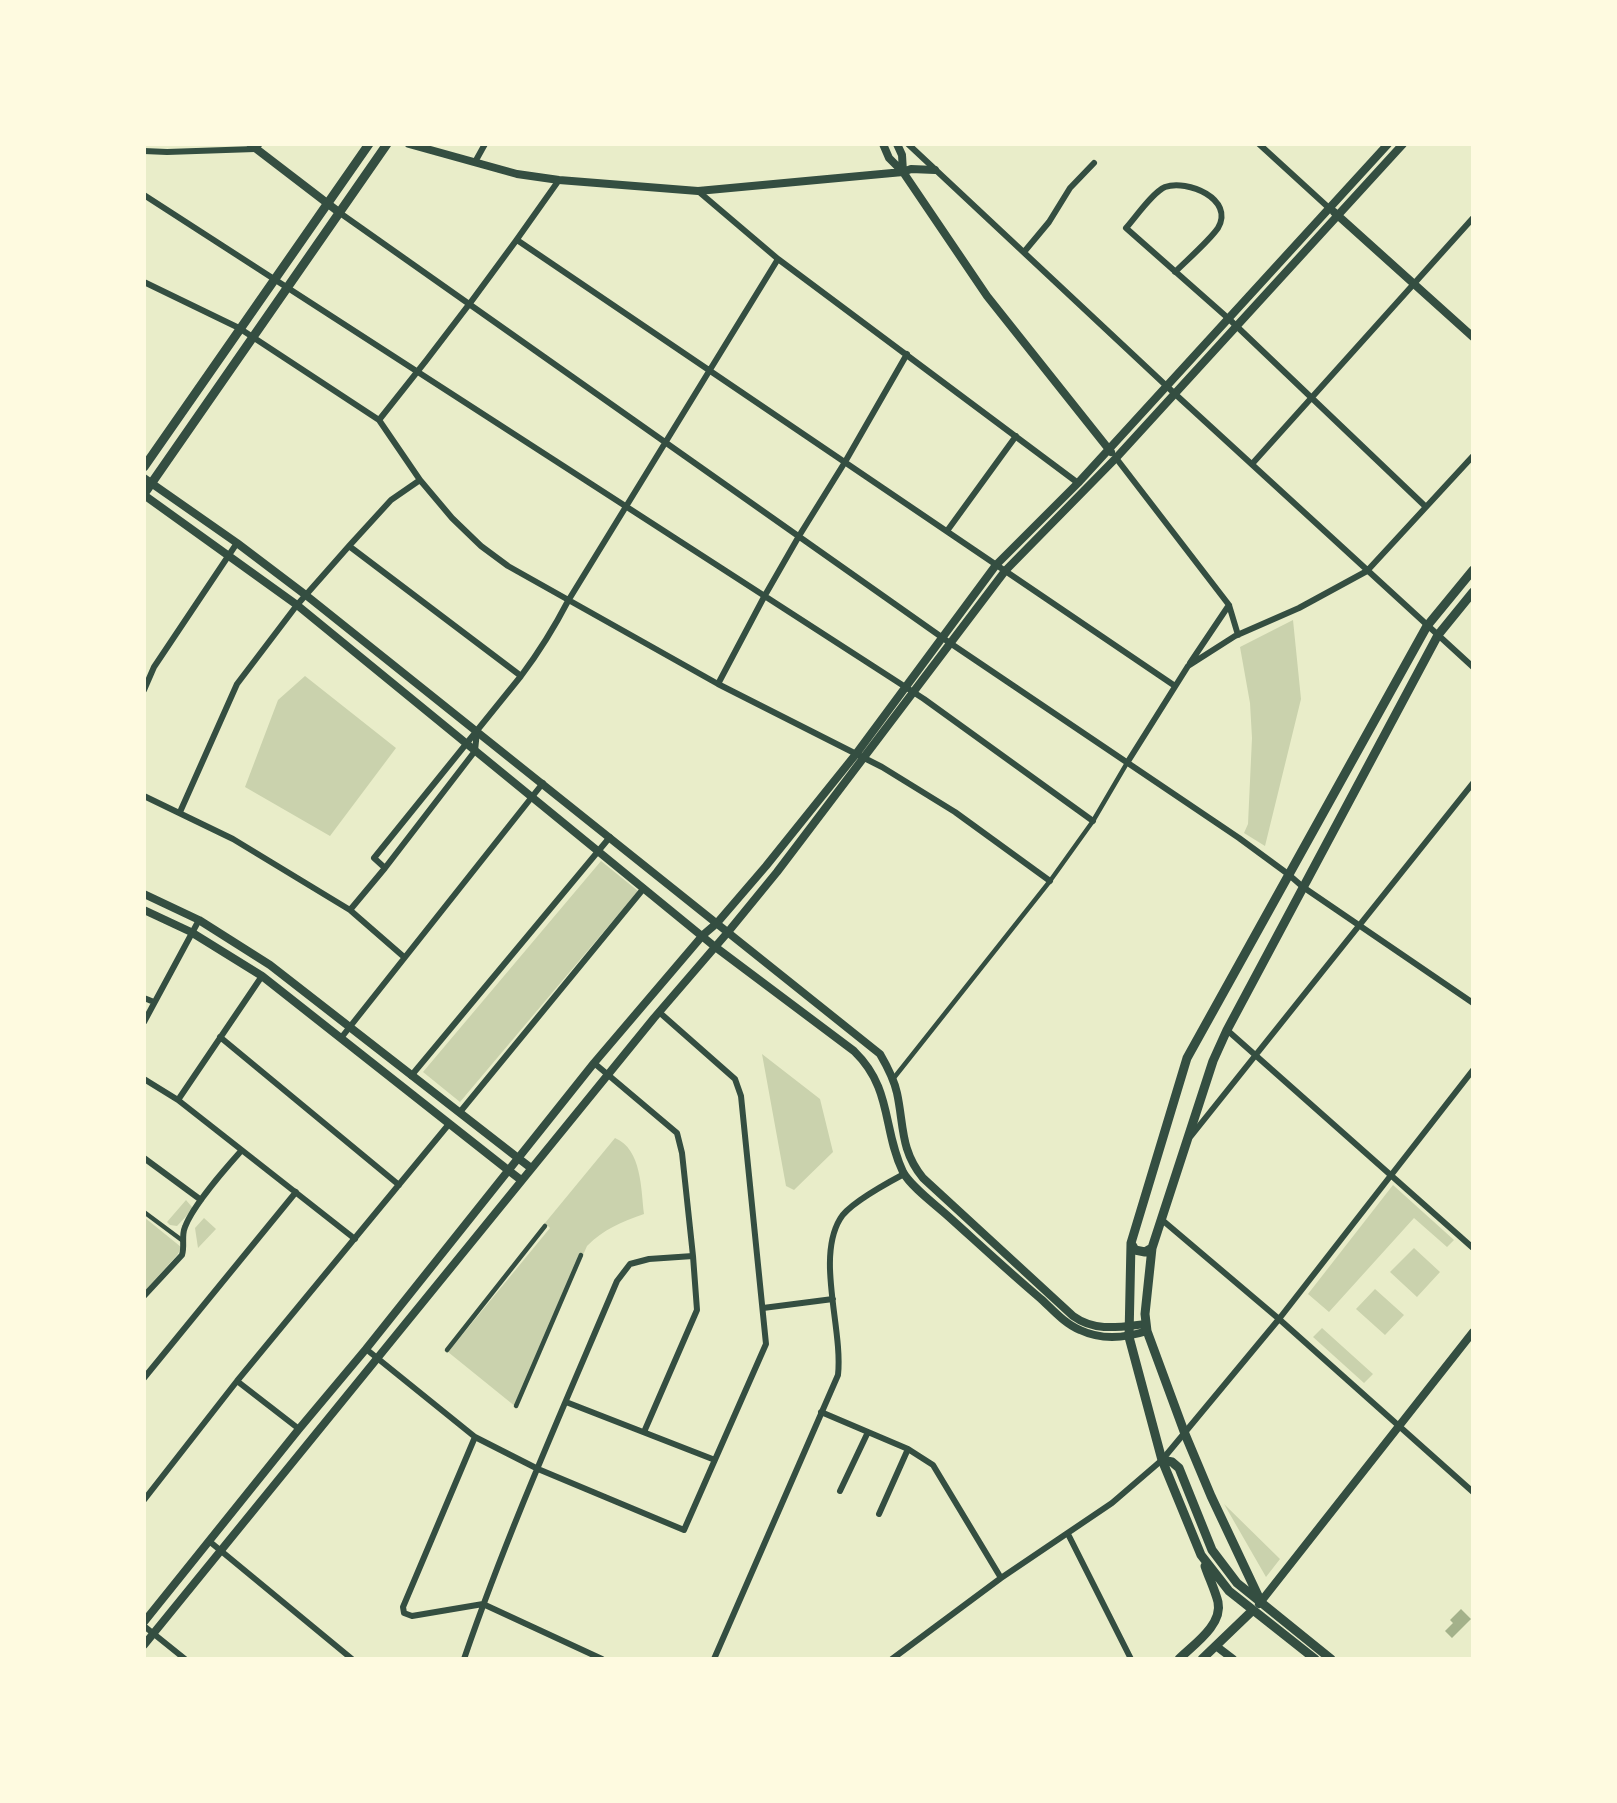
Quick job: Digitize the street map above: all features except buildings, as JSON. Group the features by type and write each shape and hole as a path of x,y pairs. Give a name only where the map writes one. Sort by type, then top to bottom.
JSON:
{"main road":[{"path":"144,467 369,144"},
{"path":"387,144 254,337 189,427 147,480 144,494 297,605 714,946 854,1051 866,1062 874,1075 885,1102 892,1139 904,1174 1068,1323 1095,1335 1129,1337 1146,1328"},
{"path":"177,419 189,427"},
{"path":"147,480 237,543 307,596 880,1054 893,1079 898,1095 905,1148 914,1167 923,1178 1072,1316 1094,1327 1146,1328"},
{"path":"1179,1659 1203,1636 1217,1618 1219,1604 1162,1460 1129,1337 1131,1243 1187,1058 1427,626 1473,570"},
{"path":"272,587 280,576"},
{"path":"1261,1602 1211,1496 1185,1434 1146,1328 1145,1314 1152,1248 1213,1061 1227,1030 1438,635 1473,592"},
{"path":"144,894 199,920 270,965 518,1158"},
{"path":"144,910 191,932 262,976 508,1170"},
{"path":"144,1624 594,1063 702,935 717,923"},
{"path":"144,1645 607,1075 728,932"},
{"path":"1131,1243 1135,1250 1145,1252 1152,1248"},
{"path":"1162,1460 1172,1462 1179,1468 1212,1550 1237,1583 1331,1659"},
{"path":"1201,1555 1229,1591 1315,1659"},
{"path":"1202,1659 1253,1610"}],"street":[{"path":"409,144 517,174 559,180 698,191 903,172 911,169 936,170"},
{"path":"475,162 485,144"},
{"path":"883,144 889,158 903,172 987,296 1229,605 1238,635"},
{"path":"897,144 902,156 903,172"},
{"path":"908,144 1167,387 1473,667"},
{"path":"1259,144 1473,337"},
{"path":"728,932 777,872 914,693 996,565 1078,483 1388,144"},
{"path":"717,923 856,754 905,688 1005,571 1116,458 1403,144"},
{"path":"144,151 167,152 255,146 340,213 469,304 947,640 1239,838 1303,887 1473,1004"},
{"path":"1024,252 1049,222 1070,188 1095,164"},
{"path":"379,420 517,240 559,180"},
{"path":"1175,272 1219,227 1221,211 1212,195 1190,186 1164,187 1126,228 1175,272 1236,326 1426,507"},
{"path":"698,191 778,259 1078,483"},
{"path":"144,195 914,693 1093,820"},
{"path":"1252,464 1473,218"},
{"path":"517,240 1175,686"},
{"path":"385,868 374,858 521,676 552,632 567,601 778,259"},
{"path":"144,282 239,328 379,420 420,480 452,518 481,546 508,566 718,684 856,754 955,812 1050,881"},
{"path":"718,684 799,536 908,354"},
{"path":"947,531 1016,436"},
{"path":"1188,666 1238,635 1299,608 1367,571 1473,456"},
{"path":"180,812 237,684 297,605 349,546 391,500 420,480"},
{"path":"144,690 154,667 237,543"},
{"path":"349,546 521,676"},
{"path":"893,1079 1050,881 1093,820 1175,686 1229,605"},
{"path":"350,910 475,751 477,730"},
{"path":"341,1038 543,783"},
{"path":"1185,1144 1473,783"},
{"path":"144,796 233,839 350,910 404,957"},
{"path":"411,1076 610,837"},
{"path":"460,1112 644,888"},
{"path":"144,1022 199,920"},
{"path":"178,1100 262,976"},
{"path":"144,998 154,1002"},
{"path":"366,1349 475,1437 538,1469 684,1530 766,1344 741,1096 735,1079 660,1012"},
{"path":"1227,1030 1473,1248"},
{"path":"220,1037 399,1185"},
{"path":"594,1063 677,1133 682,1153 697,1311 644,1432"},
{"path":"892,1659 1001,1578 1112,1503 1162,1460 1279,1319 1473,1070"},
{"path":"144,1078 178,1100 355,1239"},
{"path":"144,1500 237,1381 449,1124"},
{"path":"144,1296 182,1255 185,1226 201,1200 241,1150"},
{"path":"144,1158 201,1200"},
{"path":"518,1158 531,1168"},
{"path":"508,1170 521,1180"},
{"path":"714,1659 838,1375 840,1358 833,1299 831,1248 840,1218 872,1192 904,1174"},
{"path":"144,1378 296,1192"},
{"path":"144,1212 183,1241"},
{"path":"1161,1219 1279,1319 1473,1492"},
{"path":"447,1350 545,1226"},
{"path":"516,1406 581,1256"},
{"path":"464,1659 483,1604 617,1281 630,1264 649,1259 693,1256"},
{"path":"763,1308 833,1299"},
{"path":"1253,1610 1473,1332"},
{"path":"237,1381 299,1429"},
{"path":"566,1402 715,1460"},
{"path":"821,1412 908,1449 933,1465 1001,1578"},
{"path":"840,1491 868,1432"},
{"path":"475,1437 403,1607 404,1613 412,1616 483,1604 602,1659"},
{"path":"879,1514 908,1449"},
{"path":"1068,1534 1131,1659"},
{"path":"209,1541 352,1659"},
{"path":"144,1624 185,1659"},
{"path":"1216,1646 1233,1659"}],"shaded area":[{"path":"1293,620 1301,699 1265,846 1244,833 1248,824 1252,738 1250,703 1240,647"},
{"path":"305,676 396,748 330,836 245,787 278,700"},
{"path":"601,861 638,891 460,1102 423,1072"},
{"path":"762,1054 820,1099 833,1152 794,1190 786,1186"},
{"path":"615,1138 624,1143 635,1161 641,1182 644,1214 613,1227 587,1246 516,1407 448,1352 550,1228 545,1223"},
{"path":"1393,1185 1454,1240 1447,1247 1414,1218 1329,1312 1308,1294"},
{"path":"186,1200 192,1210 177,1226 170,1225 167,1222"},
{"path":"144,1217 181,1247 178,1254 144,1292"},
{"path":"204,1218 216,1229 198,1248 195,1228"},
{"path":"1414,1248 1440,1272 1417,1297 1390,1272"},
{"path":"1375,1289 1404,1315 1385,1335 1356,1309"},
{"path":"1322,1328 1373,1374 1364,1383 1313,1337"},
{"path":"1224,1504 1280,1559 1266,1577"},
{"path":"1461,1609 1471,1619 1452,1638 1445,1631 1453,1623 1450,1620"}]}
